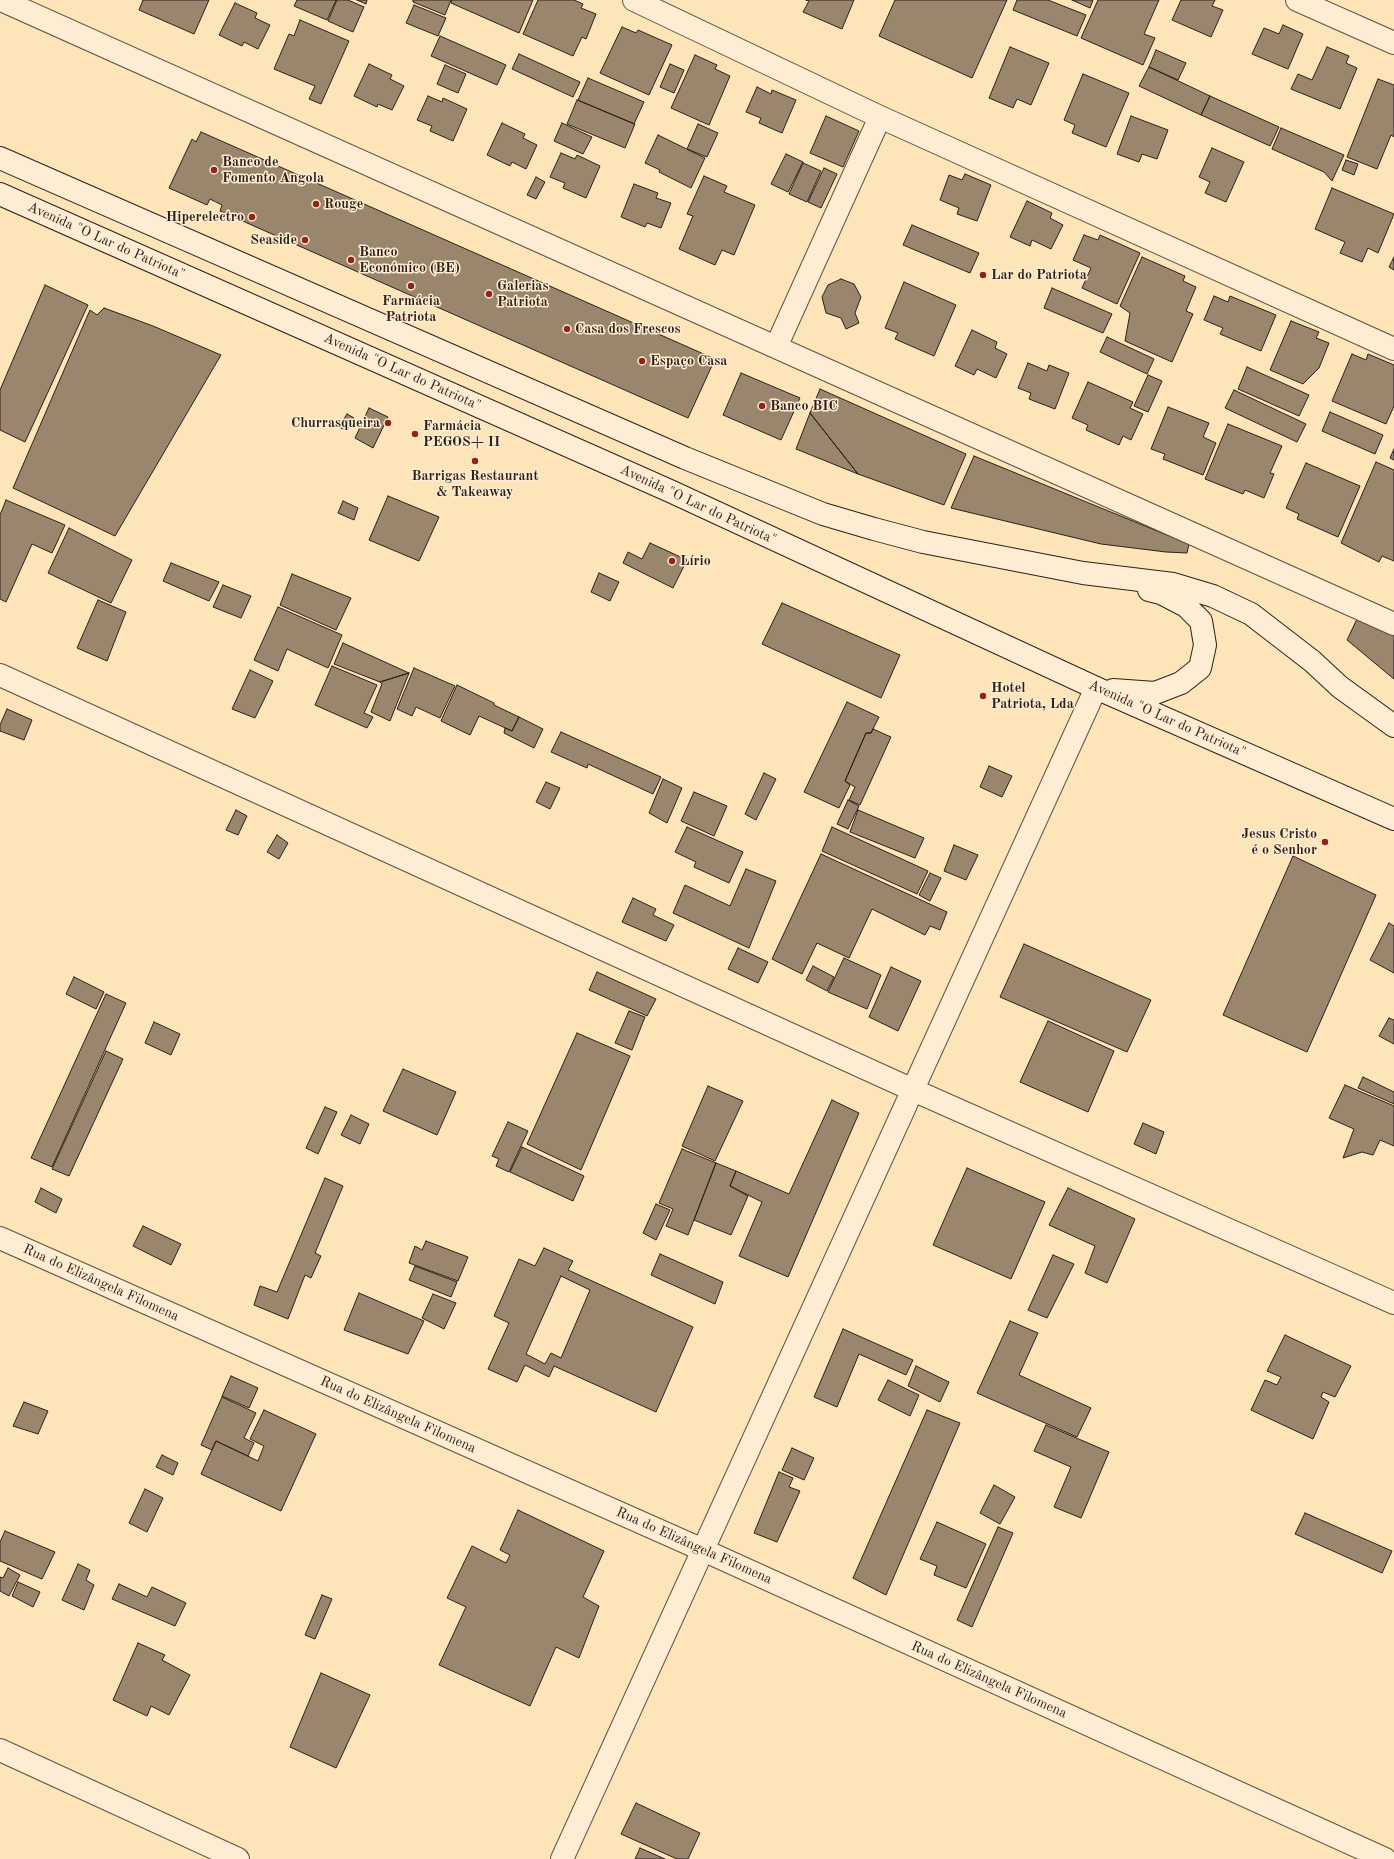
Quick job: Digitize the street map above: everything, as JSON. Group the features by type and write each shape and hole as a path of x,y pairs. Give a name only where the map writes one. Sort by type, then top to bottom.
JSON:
{"street":[{"path":"1,0 1394,624"},
{"path":"634,0 880,118 1394,349"},
{"path":"1297,0 1394,44"},
{"path":"776,347 880,118"},
{"path":"0,158 677,455 823,514 874,530 924,542 1083,574 1161,593 1186,606 1201,622 1205,645 1200,668 1181,683 1155,693 1096,688 562,1859"},
{"name":"Avenida \"O Lar do Patriota\"","path":"0,194 670,491 1096,688 1394,819"},
{"path":"1083,574 1173,584 1213,596 1251,614 1312,661 1340,687 1394,726"},
{"path":"0,675 913,1090 1394,1303"},
{"name":"Rua do Elizângela Filomena","path":"0,1238 703,1550 1385,1859"},
{"path":"0,1750 238,1859"}],"building":[{"path":"143,0 209,0 194,34 139,10"},
{"path":"297,0 336,0 327,20 294,6"},
{"path":"337,0 348,0 364,7 353,32 328,21"},
{"path":"357,0 367,0 366,4"},
{"path":"413,0 451,0 445,15 413,2"},
{"path":"452,0 533,0 519,33 451,3"},
{"path":"538,0 574,0 583,4 581,8 596,14 586,39 582,37 573,56 523,34"},
{"path":"806,0 854,0 842,29 803,12 809,1"},
{"path":"895,0 1007,0 972,78 879,36"},
{"path":"1017,0 1048,0 1086,15 1077,36 1013,10"},
{"path":"1072,0 1093,0 1090,8"},
{"path":"1098,0 1159,0 1144,34 1155,38 1143,65 1081,38"},
{"path":"1181,0 1215,0 1212,6 1223,10 1211,37 1172,20"},
{"path":"235,3 257,13 255,18 270,25 258,49 244,42 242,46 219,35"},
{"path":"414,5 446,18 438,36 406,23"},
{"path":"300,20 349,41 321,104 309,99 315,86 274,69 289,34 294,36"},
{"path":"1283,25 1303,34 1288,69 1252,54 1264,28 1279,34"},
{"path":"622,27 636,33 638,30 672,45 649,95 600,73"},
{"path":"440,36 506,65 497,85 431,56"},
{"path":"1010,47 1049,63 1031,105 1017,99 1013,108 989,98"},
{"path":"1327,47 1349,56 1346,63 1357,68 1340,109 1291,89 1298,74 1312,80"},
{"path":"1156,50 1186,63 1178,80 1149,67"},
{"path":"519,54 580,82 573,97 512,69"},
{"path":"695,55 717,65 715,69 730,76 709,125 671,108"},
{"path":"369,64 392,75 390,79 404,86 392,110 378,104 377,107 354,96"},
{"path":"670,64 684,70 674,93 660,87"},
{"path":"445,65 466,74 458,93 437,84"},
{"path":"1149,67 1210,96 1201,115 1139,86"},
{"path":"1083,74 1129,93 1106,147 1072,133 1075,125 1064,120"},
{"path":"588,78 644,102 634,124 578,100"},
{"path":"1378,79 1394,85 1394,137 1391,135 1377,169 1347,157"},
{"path":"757,87 771,94 772,90 796,100 782,133 759,123 761,118 746,112"},
{"path":"428,96 442,102 443,98 467,109 453,141 430,131 432,126 417,120"},
{"path":"1210,96 1279,127 1270,146 1201,115"},
{"path":"577,100 635,124 625,148 567,124"},
{"path":"826,116 859,131 843,167 810,153"},
{"path":"1131,116 1168,130 1157,159 1142,154 1139,162 1117,154"},
{"path":"502,123 525,134 523,138 537,145 526,169 512,162 510,166 487,155"},
{"path":"562,123 592,137 583,154 554,141"},
{"path":"698,124 718,133 707,157 687,149"},
{"path":"1281,128 1344,155 1332,181 1324,172 1272,149"},
{"name":"Galerias Patriota","path":"201,132 715,359 688,418 220,211 222,205 210,199 207,205 169,188 192,139 196,142"},
{"path":"658,135 705,158 691,188 659,172 660,170 645,163"},
{"path":"1212,148 1244,162 1226,202 1205,193 1210,182 1199,177"},
{"path":"561,153 575,159 577,155 600,166 586,198 563,188 565,183 550,177"},
{"path":"786,154 803,162 788,192 771,184"},
{"path":"1346,160 1358,164 1354,175 1342,170"},
{"path":"803,163 821,171 807,202 789,194"},
{"path":"824,168 837,174 821,208 808,202"},
{"path":"965,174 991,185 977,221 957,214 959,208 940,200 949,175 962,180"},
{"path":"704,176 727,186 724,192 755,205 734,255 722,250 715,265 679,249 693,216 687,214"},
{"path":"536,177 545,182 536,199 527,195"},
{"path":"634,184 658,193 656,198 671,203 661,228 647,223 645,227 621,217"},
{"path":"1332,188 1394,214 1378,253 1368,248 1362,262 1340,253 1345,242 1315,229"},
{"path":"1027,201 1052,213 1050,218 1063,225 1051,249 1032,240 1030,246 1010,237"},
{"path":"912,225 979,253 970,273 903,245"},
{"path":"1084,235 1098,240 1100,235 1140,253 1117,304 1082,288 1091,268 1073,260"},
{"path":"1142,257 1185,276 1183,281 1196,287 1186,311 1193,314 1172,362 1125,341 1130,313 1120,306"},
{"path":"1394,257 1394,270 1389,267"},
{"path":"841,279 854,284 861,297 855,313 859,323 846,329 841,318 826,313 822,297 828,285"},
{"path":"904,282 956,305 934,356 895,339 898,333 885,328"},
{"path":"45,285 88,305 25,442 0,430 0,390"},
{"path":"1052,288 1112,314 1103,333 1044,308"},
{"path":"1214,296 1228,302 1230,296 1276,315 1261,351 1220,334 1223,328 1204,320"},
{"path":"104,308 153,326 221,355 115,536 13,488 90,310 97,315"},
{"path":"1291,321 1319,332 1316,338 1329,343 1319,368 1303,384 1270,370"},
{"path":"972,330 997,342 995,348 1007,354 996,378 977,369 974,375 955,366"},
{"path":"1107,337 1154,359 1147,374 1100,352"},
{"path":"1352,354 1366,360 1368,354 1394,365 1394,406 1386,424 1332,401"},
{"path":"1028,363 1047,371 1049,365 1069,373 1055,409 1029,399 1031,393 1018,388"},
{"path":"1247,367 1309,395 1299,416 1238,389"},
{"path":"741,373 800,398 781,440 723,415"},
{"path":"1148,375 1162,381 1148,412 1134,406"},
{"path":"1088,382 1133,402 1130,408 1143,414 1131,440 1123,436 1119,445 1086,430 1088,425 1072,418"},
{"path":"820,389 966,454 944,505 858,474 810,413"},
{"path":"1234,390 1306,424 1297,442 1225,408"},
{"path":"1168,407 1209,423 1203,437 1216,443 1203,475 1163,459 1165,454 1151,449"},
{"path":"369,408 388,417 373,448 355,438"},
{"path":"1330,412 1383,435 1375,454 1322,431"},
{"path":"810,413 858,474 796,449"},
{"path":"347,414 354,418 347,431 339,427"},
{"path":"1228,424 1282,446 1270,473 1274,474 1264,498 1245,490 1243,494 1205,479"},
{"path":"1394,449 1394,460 1390,458"},
{"path":"974,456 1189,544 1187,553 1101,544 951,508"},
{"path":"1376,462 1394,470 1394,561 1382,556 1379,562 1341,543"},
{"path":"1306,463 1360,486 1338,537 1297,519 1299,514 1286,508"},
{"path":"388,496 439,517 419,561 369,540"},
{"path":"6,500 65,525 52,553 32,544 6,602 0,599 0,515"},
{"path":"343,501 358,508 354,520 338,513"},
{"path":"69,528 132,560 111,603 48,573"},
{"path":"650,543 687,560 673,588 623,563 628,552 642,559"},
{"path":"171,563 219,582 209,601 163,581"},
{"path":"599,573 619,582 610,601 591,592"},
{"path":"292,574 351,598 336,630 280,605"},
{"path":"223,585 251,596 241,618 213,607"},
{"path":"98,600 126,612 107,661 77,648"},
{"path":"782,603 900,655 881,698 762,644"},
{"path":"278,607 342,635 328,668 287,649 278,671 254,660"},
{"path":"1358,617 1394,633 1394,679 1347,640"},
{"path":"343,643 409,673 380,682 334,664"},
{"path":"332,666 377,685 364,713 373,717 367,728 315,705"},
{"path":"414,668 455,686 440,718 416,707 412,716 397,709"},
{"path":"250,670 273,681 255,718 232,709"},
{"path":"409,673 390,721 371,712 382,684 380,682"},
{"path":"457,685 519,717 512,731 479,716 470,735 441,721"},
{"path":"847,702 879,717 871,733 866,733 845,781 850,785 839,808 804,792"},
{"path":"7,709 32,720 24,740 0,731 0,725"},
{"path":"519,717 543,729 534,748 504,733 505,728 512,731"},
{"path":"873,729 891,737 860,805 849,800 855,787 845,781 866,733 871,733"},
{"path":"561,732 661,777 653,794 588,764 587,768 551,752"},
{"path":"989,766 1012,776 1002,797 980,787"},
{"path":"764,773 776,779 756,820 745,814"},
{"path":"663,779 682,788 667,823 649,813"},
{"path":"546,782 560,788 550,809 536,802"},
{"path":"694,792 727,806 714,836 681,821"},
{"path":"848,800 859,806 848,829 837,824"},
{"path":"236,810 247,816 238,835 226,830"},
{"path":"858,810 924,838 915,858 850,832"},
{"path":"687,827 743,852 729,883 694,867 696,862 675,852"},
{"path":"832,827 928,871 917,894 822,851"},
{"path":"277,835 288,843 279,859 267,852"},
{"path":"954,845 978,855 966,880 944,871"},
{"path":"821,854 947,912 940,930 930,926 925,935 872,909 849,958 817,943 802,974 772,959"},
{"path":"1293,856 1376,895 1307,1052 1223,1015"},
{"path":"746,869 776,881 749,948 673,913 685,885 730,906"},
{"path":"930,873 941,878 930,901 919,895"},
{"path":"633,898 656,909 653,915 674,925 666,941 622,922"},
{"path":"1389,923 1394,926 1394,973 1370,960"},
{"path":"1024,944 1151,1000 1127,1052 1000,997"},
{"path":"738,948 768,962 758,983 728,969"},
{"path":"844,958 881,975 867,1009 828,992"},
{"path":"813,966 834,977 827,991 806,980"},
{"path":"891,967 921,981 898,1031 869,1017"},
{"path":"597,972 656,999 647,1016 589,990"},
{"path":"74,977 104,992 96,1009 66,994"},
{"path":"106,994 126,1003 52,1167 31,1158"},
{"path":"629,1011 645,1017 632,1050 615,1043"},
{"path":"1389,1018 1394,1020 1394,1044 1379,1036"},
{"path":"1048,1021 1114,1051 1088,1112 1020,1082"},
{"path":"154,1022 180,1034 171,1055 145,1043"},
{"path":"577,1033 630,1056 581,1170 527,1144"},
{"path":"106,1051 123,1059 69,1176 52,1169"},
{"path":"403,1069 456,1092 437,1135 383,1111"},
{"path":"1363,1077 1394,1092 1394,1104 1358,1088"},
{"path":"1345,1085 1394,1106 1394,1146 1380,1140 1373,1155 1362,1152 1343,1158 1354,1129 1329,1118"},
{"path":"708,1086 743,1101 715,1161 682,1146"},
{"path":"832,1100 859,1113 788,1277 739,1256 762,1202 730,1186 736,1171 789,1194"},
{"path":"325,1107 337,1112 318,1154 306,1148"},
{"path":"351,1115 369,1124 360,1144 341,1135"},
{"path":"508,1122 528,1131 509,1172 496,1166 499,1159 492,1156"},
{"path":"1143,1123 1164,1132 1156,1154 1134,1144"},
{"path":"522,1147 584,1176 573,1201 510,1172"},
{"path":"682,1149 716,1163 688,1235 666,1226 673,1209 659,1203"},
{"path":"716,1163 736,1171 730,1186 748,1196 731,1235 694,1220"},
{"path":"967,1168 1045,1202 1011,1279 933,1245"},
{"path":"325,1178 343,1186 315,1253 321,1256 311,1278 305,1275 288,1319 254,1305 260,1286 277,1292"},
{"path":"41,1188 62,1199 56,1213 35,1202"},
{"path":"1068,1188 1135,1219 1107,1283 1085,1273 1095,1246 1049,1225"},
{"path":"656,1204 670,1210 656,1240 643,1233"},
{"path":"143,1226 181,1244 171,1265 133,1246"},
{"path":"426,1241 468,1257 458,1281 409,1263 415,1246 422,1250"},
{"path":"544,1248 573,1261 568,1270 693,1327 656,1412 554,1366 549,1377 525,1365 517,1382 488,1369 509,1323 494,1316 519,1259 535,1266"},
{"path":"660,1254 723,1282 715,1304 651,1275"},
{"path":"1053,1255 1074,1264 1047,1318 1028,1310"},
{"path":"415,1266 457,1282 451,1297 409,1280"},
{"path":"561,1276 590,1290 561,1358 551,1353 545,1364 526,1354"},
{"path":"359,1293 424,1321 408,1354 344,1330"},
{"path":"433,1294 456,1303 444,1329 422,1318"},
{"path":"1010,1321 1038,1333 1019,1375 1091,1408 1077,1437 977,1393"},
{"path":"843,1329 913,1360 906,1375 859,1354 837,1407 814,1397"},
{"path":"1285,1335 1351,1366 1335,1397 1323,1392 1321,1397 1329,1402 1313,1439 1251,1410 1265,1380 1277,1385 1281,1377 1267,1371"},
{"path":"916,1366 949,1382 940,1402 908,1386"},
{"path":"231,1376 258,1388 249,1408 222,1396"},
{"path":"888,1380 919,1395 910,1416 878,1400"},
{"path":"222,1397 256,1413 244,1438 254,1443 248,1456 216,1441 212,1450 201,1445"},
{"path":"24,1402 48,1411 38,1434 13,1426"},
{"path":"264,1410 316,1434 281,1511 201,1474 216,1441 258,1461 264,1446 250,1439"},
{"path":"927,1410 960,1423 886,1595 853,1578"},
{"path":"1046,1425 1109,1452 1081,1518 1054,1507 1071,1467 1034,1451"},
{"path":"792,1448 814,1458 804,1480 782,1470"},
{"path":"162,1455 178,1463 173,1475 156,1467"},
{"path":"779,1472 793,1478 789,1487 800,1491 777,1542 754,1533"},
{"path":"994,1485 1015,1497 1000,1524 980,1513"},
{"path":"145,1489 163,1498 147,1532 129,1523"},
{"path":"518,1510 604,1551 583,1597 599,1606 579,1658 556,1647 530,1706 439,1665 466,1607 447,1598 472,1546 506,1563 510,1555 500,1550"},
{"path":"1305,1513 1392,1551 1382,1573 1295,1534"},
{"path":"937,1522 986,1544 966,1588 934,1575 937,1566 920,1559"},
{"path":"998,1527 1013,1533 972,1627 957,1620"},
{"path":"5,1531 55,1552 42,1579 0,1561 0,1542"},
{"path":"78,1564 90,1570 86,1580 94,1585 84,1610 62,1600"},
{"path":"8,1568 20,1575 9,1596 0,1591 0,1577 3,1578"},
{"path":"18,1582 40,1592 33,1607 12,1596"},
{"path":"119,1584 147,1597 152,1587 186,1603 175,1626 112,1599"},
{"path":"322,1595 332,1599 315,1639 305,1635"},
{"path":"138,1643 165,1655 162,1660 190,1675 169,1715 151,1706 147,1716 113,1700"},
{"path":"321,1673 370,1695 336,1768 290,1747"},
{"path":"636,1803 700,1833 688,1859 677,1859 621,1834"},
{"path":"640,1848 665,1859 635,1859"}],"place":[{"name":"Banco de Fomento Angola","path":"214,170"},
{"name":"Rouge","path":"316,204"},
{"name":"Hiperelectro","path":"252,217"},
{"name":"Seaside","path":"305,240"},
{"name":"Banco Económico (BE)","path":"351,260"},
{"name":"Lar do Patriota","path":"983,275"},
{"name":"Farmácia Patriota","path":"411,286"},
{"name":"Galerias Patriota","path":"489,294"},
{"name":"Casa dos Frescos","path":"567,329"},
{"name":"Espaço Casa","path":"642,361"},
{"name":"Banco BIC","path":"762,406"},
{"name":"Churrasqueira","path":"388,423"},
{"name":"Farmácia PEGOS+ II","path":"415,434"},
{"name":"Barrigas Restaurant & Takeaway","path":"475,461"},
{"name":"Lírio","path":"672,561"},
{"name":"Hotel Patriota, Lda","path":"983,696"},
{"name":"Jesus Cristo é o Senhor","path":"1325,842"}]}
